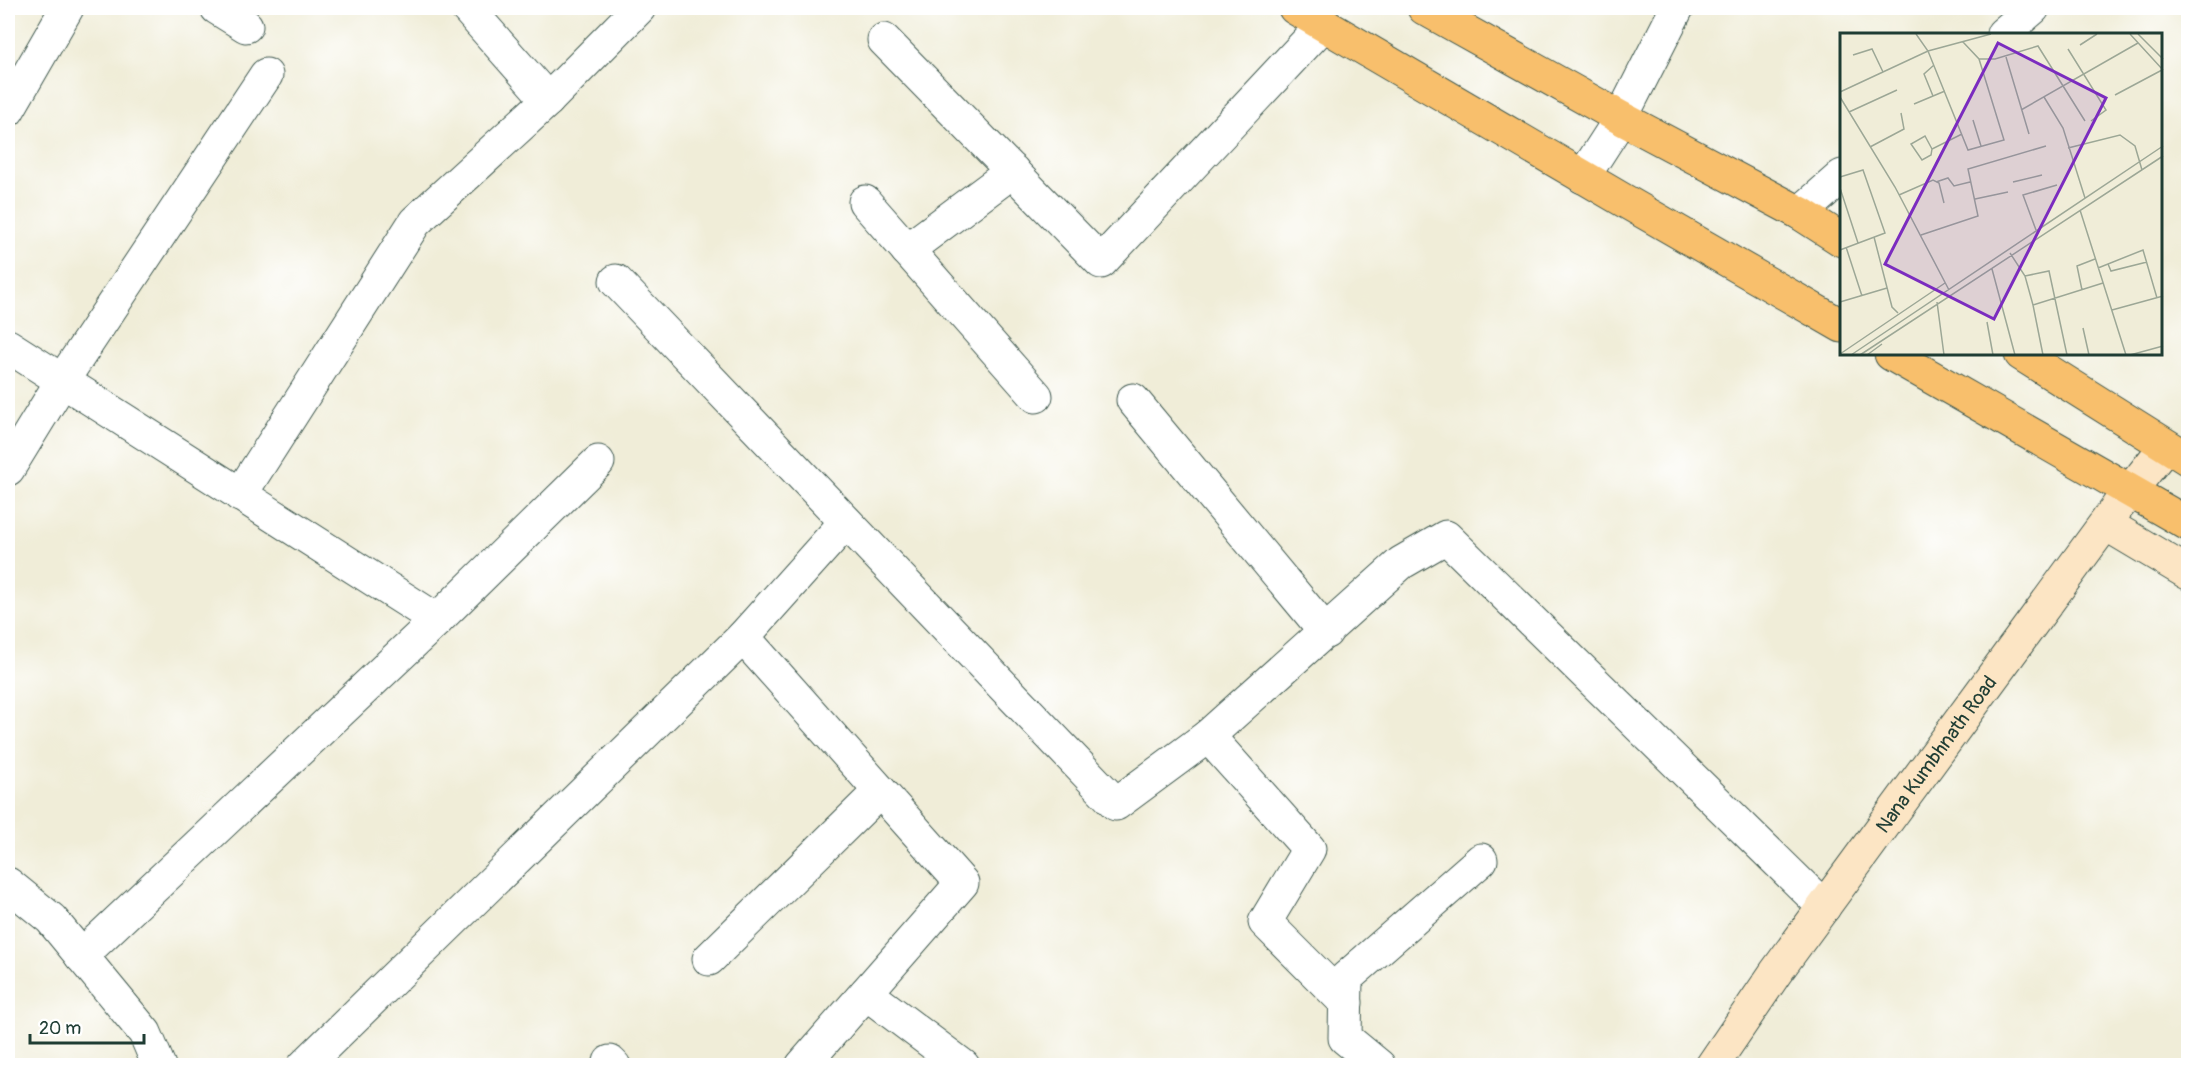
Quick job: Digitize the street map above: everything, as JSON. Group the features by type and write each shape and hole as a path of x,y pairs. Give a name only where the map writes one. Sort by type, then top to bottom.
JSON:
{"main road":[{"path":"1295,8 1840,325"},
{"path":"1425,8 1621,118 1800,213 1840,239"},
{"path":"1894,356 2188,524"},
{"path":"2024,356 2177,452"},
{"name":"Nana Kumbhnath Road","path":"1712,1065 1776,972 2130,491 2177,452"},
{"path":"2106,524 2188,573"}],"street":[{"path":"8,110 67,8"},
{"path":"217,8 246,26"},
{"path":"467,8 548,100"},
{"path":"240,495 415,222 548,100 639,8"},
{"path":"1583,177 1621,118 1677,8"},
{"path":"2004,33 2033,8"},
{"path":"884,40 1101,262 1323,24"},
{"path":"8,469 62,381 266,75"},
{"path":"907,250 1013,171"},
{"path":"1800,213 1840,178"},
{"path":"864,202 1036,396"},
{"path":"616,282 1116,804 1208,736 1401,563 1446,537 1824,907"},
{"path":"8,346 437,620"},
{"path":"1133,400 1326,632"},
{"path":"81,956 437,620 598,462"},
{"path":"304,1065 743,637 846,522"},
{"path":"743,637 962,883 802,1065"},
{"path":"1208,736 1309,849 1265,922 1346,1003"},
{"path":"709,959 880,791"},
{"path":"1379,1065 1345,1038 1346,978 1481,860"},
{"path":"8,884 51,919 145,1033 159,1065"},
{"path":"866,993 963,1065"}]}
